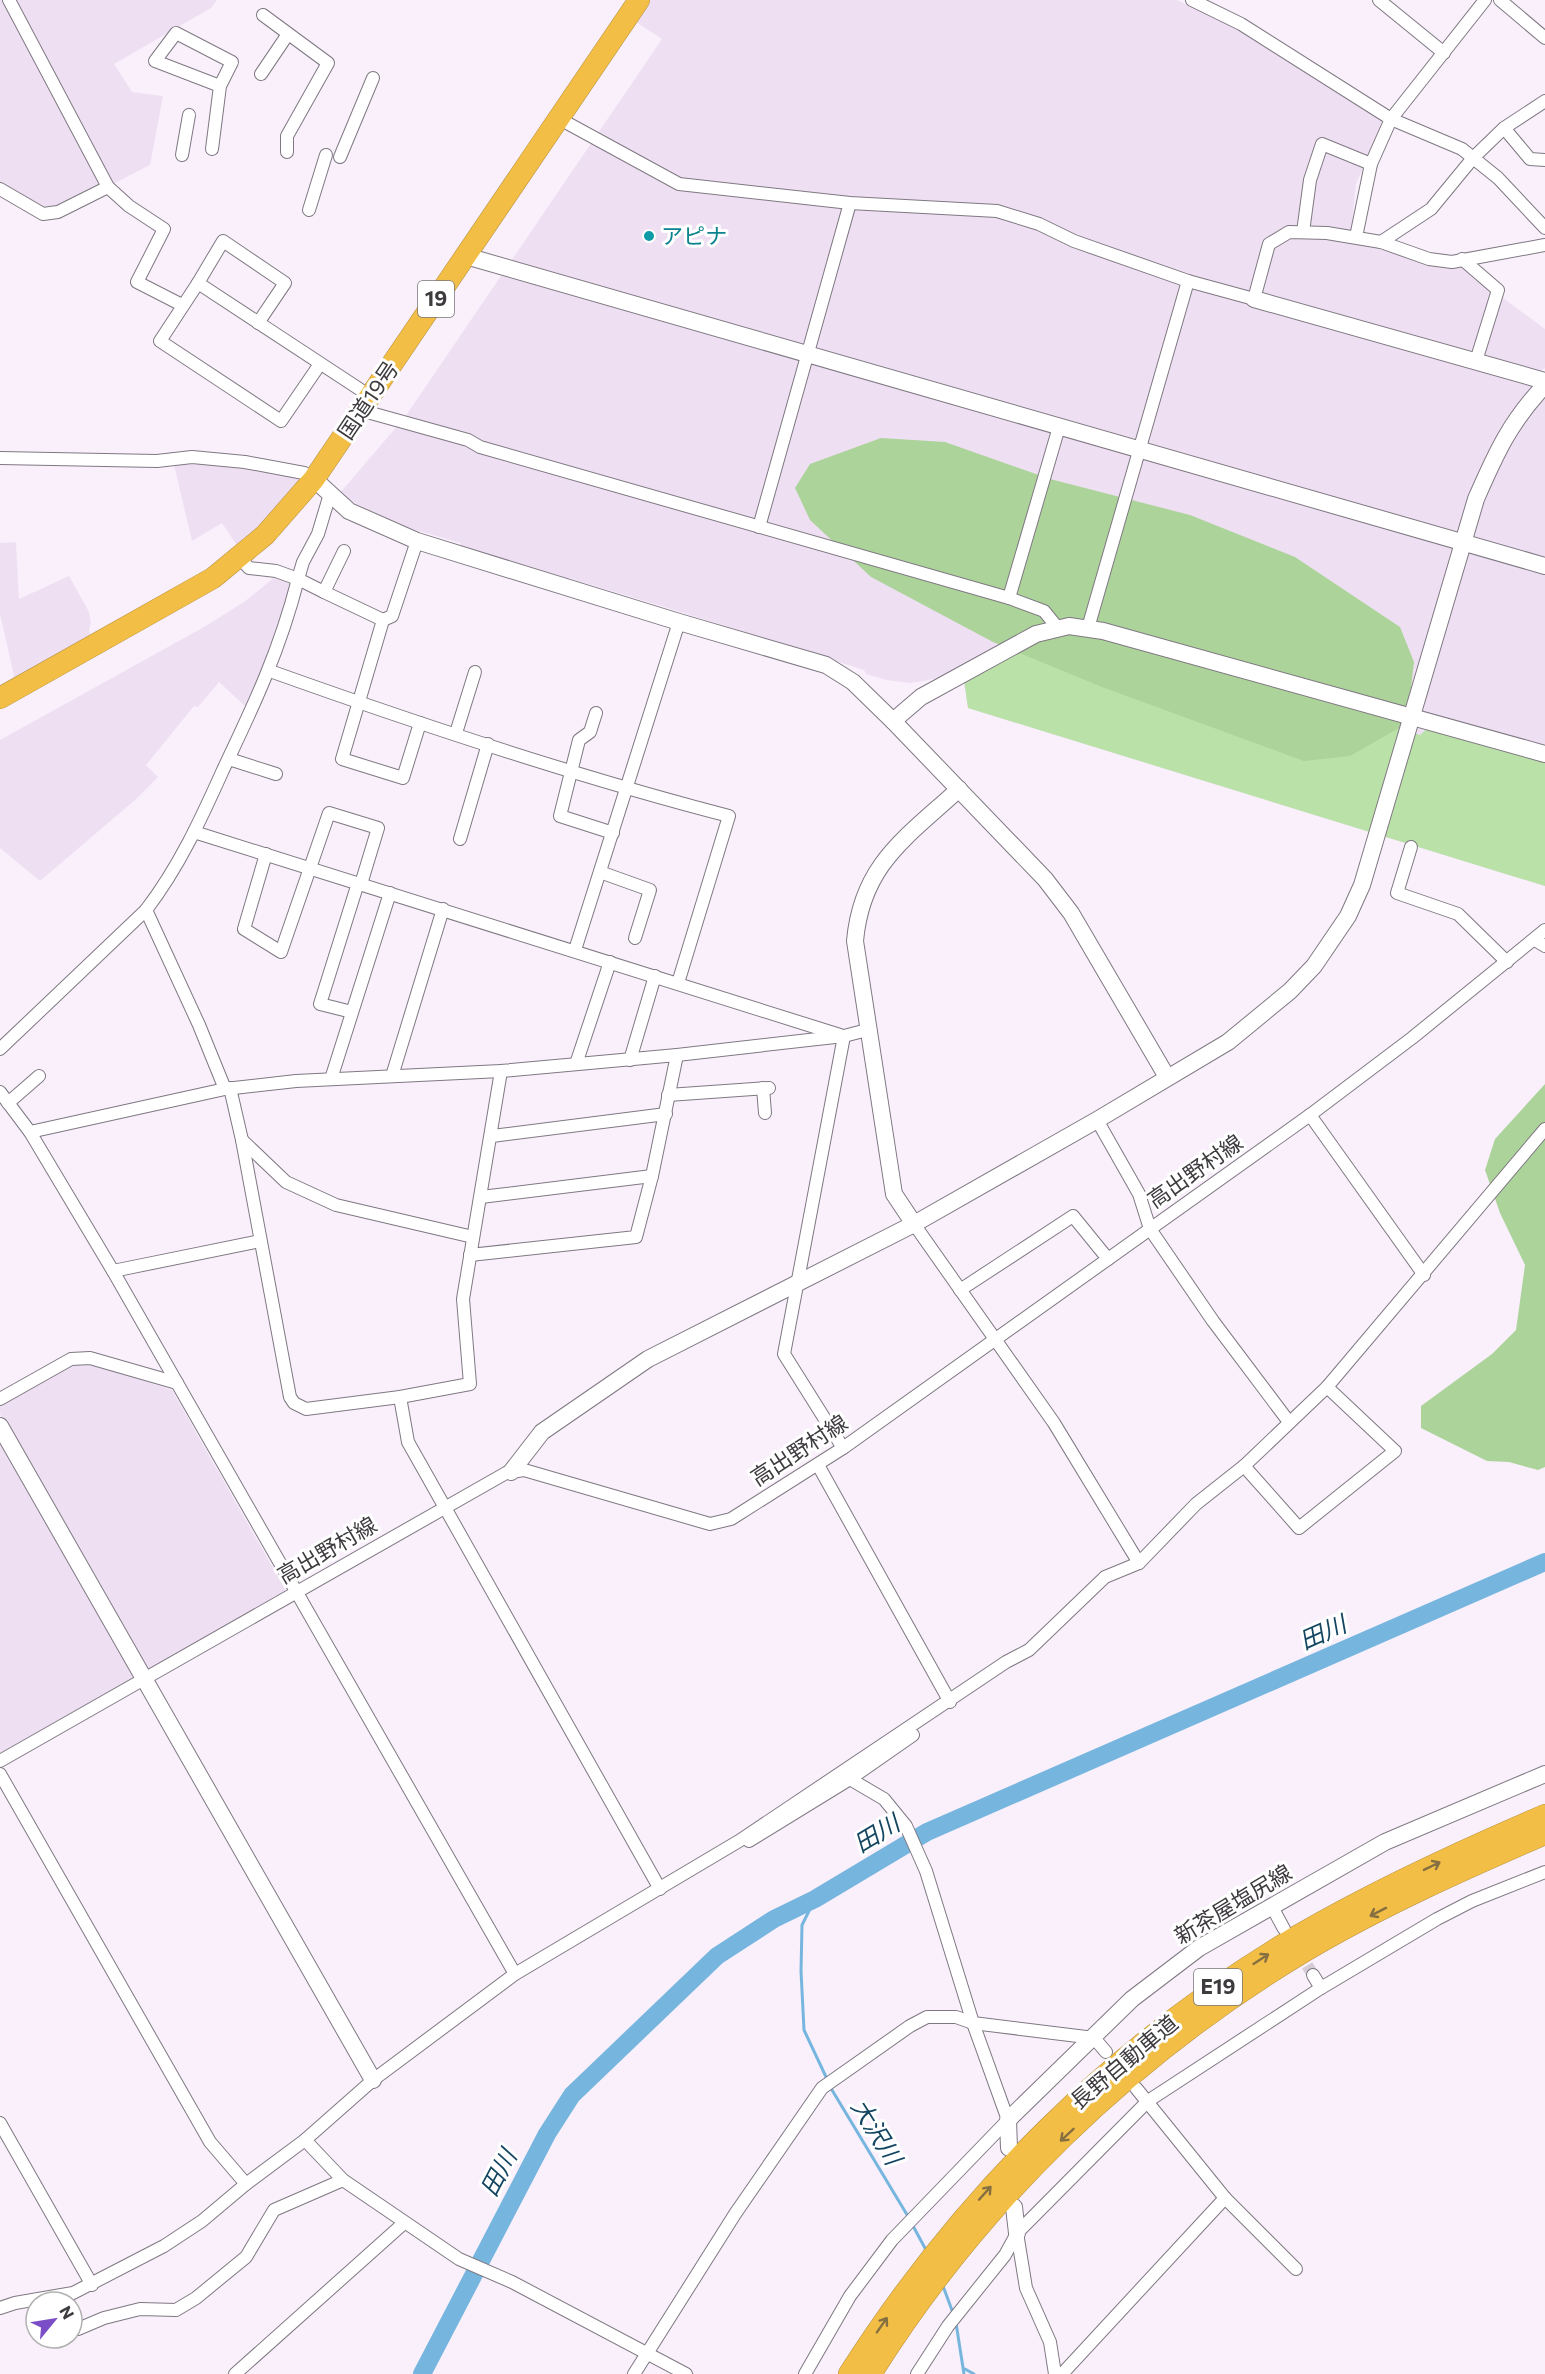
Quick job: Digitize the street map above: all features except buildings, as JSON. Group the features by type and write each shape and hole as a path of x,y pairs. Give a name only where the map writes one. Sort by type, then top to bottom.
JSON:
{"highway":[{"name":"国道19号","path":"0,698 171,603 240,558 265,535 314,479 639,0"},
{"name":"長野自動車道","path":"849,2374 1036,2139 1079,2099 1171,2021 1299,1935 1373,1895 1545,1815"},
{"name":"長野自動車道","path":"951,2247 1048,2152 1134,2073 1230,2000 1305,1951 1380,1911 1470,1866 1545,1834"},
{"name":"長野自動車道","path":"871,2374 922,2284"}],"street":[{"path":"9,0 108,187 129,206 164,230 137,282 182,305"},
{"path":"1192,0 1210,4 1391,119 1462,149 1498,178 1545,228"},
{"path":"1379,0 1444,53"},
{"path":"1356,237 1371,164 1391,119 1485,0"},
{"path":"1500,0 1545,38"},
{"path":"263,15 328,63 287,136 287,152"},
{"path":"212,149 220,86 232,62 176,33 155,61 220,86"},
{"path":"261,74 288,34"},
{"path":"340,157 374,87"},
{"path":"1381,242 1439,202 1473,158 1504,128 1545,101"},
{"path":"182,154 189,115"},
{"path":"511,1472 542,1432 648,1359 914,1224 1097,1120 1227,1042 1290,992 1314,966 1348,916 1362,885 1476,499 1502,441 1522,410 1545,383 1476,361 1188,281 1074,241 1039,224 997,211 850,203 679,184 558,118"},
{"path":"1504,128 1530,159 1545,160"},
{"path":"1303,232 1310,180 1322,144 1371,164"},
{"path":"309,210 326,155"},
{"path":"0,189 43,214 58,212 108,187"},
{"path":"759,527 850,203"},
{"path":"1254,299 1269,244 1289,232 1356,237 1381,242 1430,259 1452,262 1545,245"},
{"path":"258,322 285,283 223,241 160,341 281,421 320,364"},
{"path":"466,256 1545,566"},
{"path":"1462,259 1498,290 1476,361"},
{"path":"1088,628 1188,281"},
{"path":"198,283 320,364 365,403 468,440 480,447 1009,598 1044,611 1058,627"},
{"path":"1009,598 1059,427"},
{"path":"0,458 157,461 192,457 245,462 304,473 314,479 349,511 417,541 826,665 853,682 893,721 1045,879 1071,913 1167,1077"},
{"path":"0,1049 146,910 165,886 194,832 270,671 303,562 318,534 330,494"},
{"path":"417,541 392,616 383,620 342,759 403,778 420,723"},
{"path":"324,592 344,551"},
{"path":"240,558 249,568 276,571 298,579 383,620"},
{"path":"575,950 679,622"},
{"path":"893,721 936,688 1036,634 1058,627 1088,628 1545,754"},
{"path":"270,671 358,703 570,771 729,816 678,983"},
{"path":"456,733 476,672"},
{"path":"596,713 590,732 579,740 560,816 613,833"},
{"path":"460,839 488,744"},
{"path":"229,759 276,774"},
{"path":"959,789 885,857 868,883 857,911 855,941 894,1194 1054,1423 1139,1563"},
{"path":"266,854 244,929 281,952 329,813 378,828 320,1004 352,1012"},
{"path":"194,832 844,1036"},
{"path":"1411,847 1397,893 1458,914 1507,962"},
{"path":"600,872 650,890 635,938"},
{"path":"331,1079 390,893"},
{"path":"393,1076 443,909"},
{"path":"146,910 227,1089 242,1140 290,1397 294,1403 306,1409 400,1397 470,1384 463,1299 492,1136 501,1071"},
{"name":"高出野村線","path":"0,1761 143,1677 511,1472 524,1470 710,1524 731,1519 843,1448 1310,1115 1507,962 1540,943 1545,930"},
{"path":"576,1064 610,962"},
{"path":"630,1060 655,976"},
{"path":"30,1132 227,1089 331,1079 501,1071 630,1060 844,1036 867,1030"},
{"path":"843,1448 784,1354 844,1036"},
{"path":"470,1255 636,1238 666,1114 677,1055"},
{"path":"8,1103 39,1076"},
{"path":"668,1095 766,1088 765,1113"},
{"path":"0,1092 30,1132 112,1271 514,1974"},
{"path":"492,1136 666,1114"},
{"path":"1310,1115 1424,1275"},
{"path":"1097,1120 1139,1194 1150,1229 1213,1321 1289,1422"},
{"path":"80,2290 164,2246 202,2221 246,2184 305,2140 373,2080 514,1974 739,1841 950,1702 1006,1662 1029,1650 1105,1577 1139,1563 1196,1504 1244,1466 1327,1387 1424,1275 1545,1129"},
{"path":"242,1140 286,1182 336,1205 473,1237"},
{"path":"481,1197 652,1176"},
{"path":"960,1290 1073,1216 1108,1259"},
{"path":"112,1271 260,1241"},
{"path":"0,1399 71,1359 90,1358 177,1383"},
{"path":"1244,1466 1299,1528 1395,1451 1327,1387"},
{"path":"400,1397 408,1442 660,1889"},
{"path":"0,1426 373,2080"},
{"path":"818,1465 950,1702"},
{"path":"739,1841 748,1842 850,1779 936,1718 950,1702"},
{"path":"0,1774 210,2142 246,2184"},
{"name":"新茶屋塩尻線","path":"1008,2120 1132,1999 1199,1948 1385,1842 1545,1774"},
{"path":"850,1779 884,1799 906,1826 926,1871 974,2023 1008,2120 1009,2148"},
{"path":"917,2374 948,2326 1005,2255 1017,2233 1148,2101 1321,1988 1472,1901 1545,1872"},
{"path":"1271,1905 1284,1929"},
{"path":"1312,1975 1321,1988"},
{"path":"634,2374 735,2214 822,2088 910,2026 927,2017 956,2017 974,2023 1094,2038 1106,2052"},
{"path":"1136,2088 1225,2198 1296,2269"},
{"path":"805,2374 850,2296 892,2240 1008,2120"},
{"path":"0,2123 92,2285"},
{"path":"305,2140 343,2180 404,2223 463,2260 508,2280 686,2374"},
{"path":"84,2326 104,2318 140,2309 176,2310 196,2298 246,2257 274,2211 343,2180"},
{"path":"1062,2374 1225,2198"},
{"path":"1014,2207 1026,2288 1050,2342 1055,2374"},
{"path":"235,2374 404,2223"},
{"path":"0,2308 24,2304"}],"shaded area":[{"path":"0,0 217,0 211,8 114,64 132,92 163,96 150,165 58,212 43,214 0,192"},
{"path":"650,0 1177,0 1233,27 1380,118 1382,124 1356,184 1350,241 1369,244 1423,262 1461,267 1545,329 1545,368 1525,381 1545,387 1545,886 968,708 962,667 942,677 923,681 910,683 886,680 866,674 864,670 684,613 569,578 568,582 460,547 461,543 391,523 339,494 405,417 662,39 636,22"},
{"path":"203,464 246,468 300,479 261,528 238,547 222,523 192,541 174,465"},
{"path":"16,542 19,599 69,576 89,612 91,623 89,630 92,639 15,680 0,614 0,543"},
{"path":"276,576 293,584 286,616 247,708 219,682 198,707 194,706 146,765 158,777 135,800 40,881 0,848 0,740 204,627 244,602"},
{"path":"90,1363 172,1390 286,1591 146,1671 0,1414 0,1405 70,1364"},
{"path":"0,1439 135,1676 0,1753"}],"green space":[{"path":"881,438 945,442 1050,479 1190,515 1295,557 1400,627 1414,662 1409,705 1399,728 1350,756 1304,761 1102,687 993,642 871,577 810,520 795,488 810,464"},
{"path":"1029,643 1399,725 1399,728 1420,735 1429,727 1545,761 1545,886 968,708 964,681"},
{"path":"1545,1084 1545,1467 1538,1470 1509,1462 1487,1461 1421,1428 1421,1406 1492,1354 1516,1330 1525,1265 1500,1213 1485,1170 1495,1139"}],"waterway":[{"name":"田川","path":"422,2374 547,2134 572,2095 717,1956 774,1919 815,1899 927,1832 1545,1562"},
{"name":"大沢川","path":"815,1899 802,1925 801,1971 804,2030 827,2079"},
{"name":"大沢川","path":"829,2085 909,2218"},
{"name":"大沢川","path":"912,2224 926,2250"},
{"name":"大沢川","path":"943,2286 953,2313"},
{"name":"大沢川","path":"956,2323 964,2374"},
{"path":"965,2369 974,2374"}],"tunnel":[{"path":"1298,1950 1313,1975"}],"place":[{"name":"アピナ","path":"649,236"}]}
